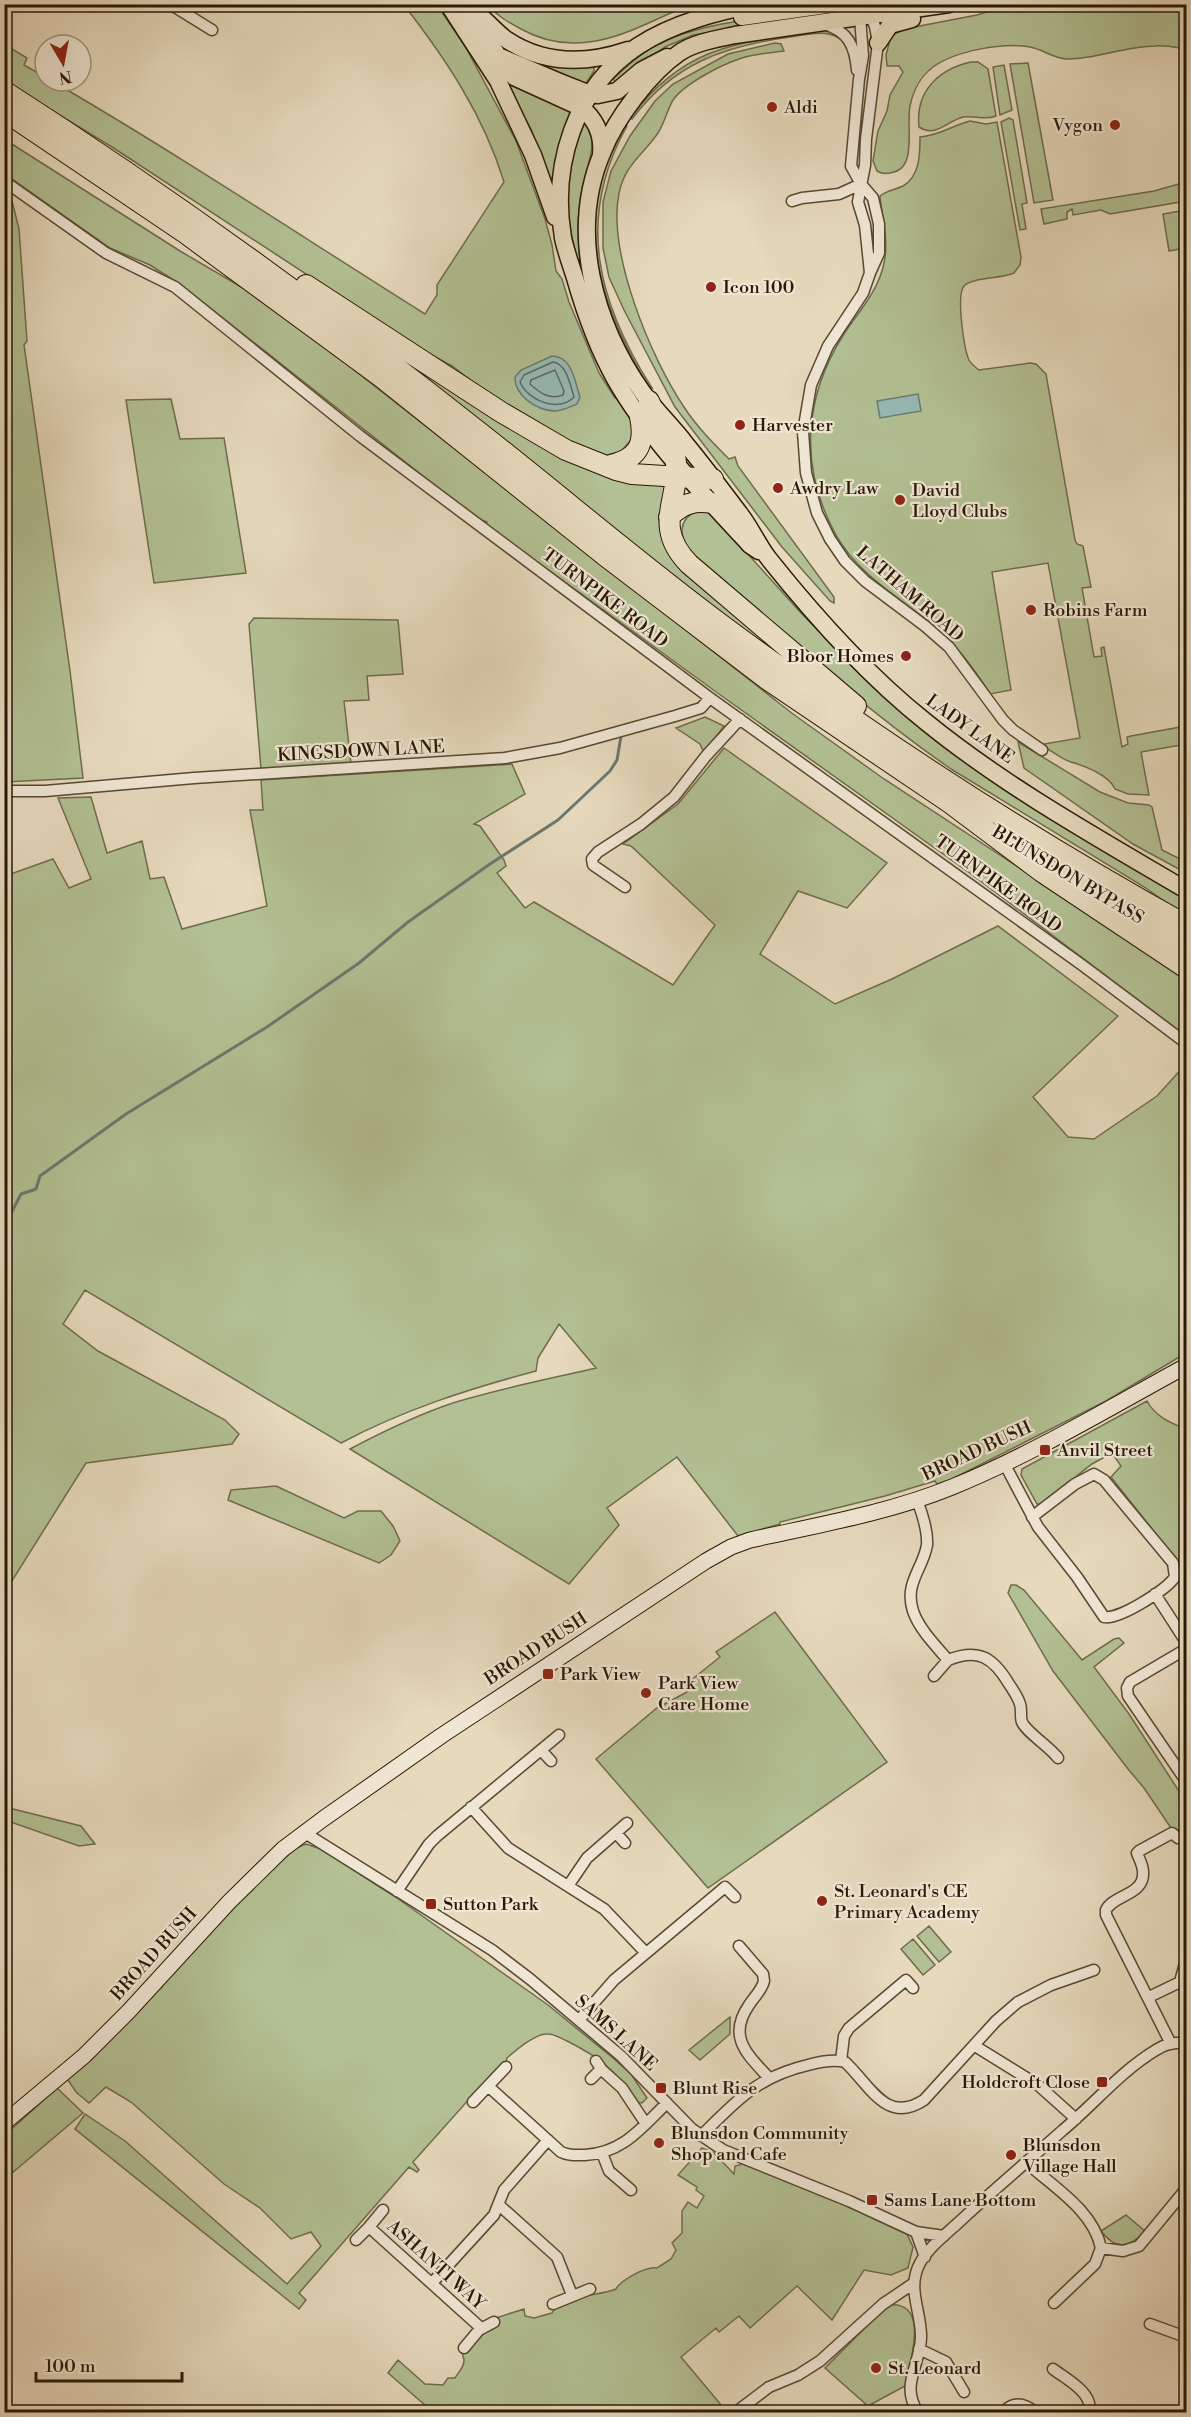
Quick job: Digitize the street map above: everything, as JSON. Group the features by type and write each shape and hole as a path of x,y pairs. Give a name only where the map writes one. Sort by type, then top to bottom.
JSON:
{"highway":[{"path":"4,91 168,200 277,266 533,432 581,457 632,474 680,471 713,479"},
{"path":"4,111 227,263 397,389 621,569 768,680 952,794"},
{"path":"168,200 382,357 721,624 952,794"},
{"path":"607,466 627,460 636,451 642,440 645,409 654,414 671,443 680,471 669,517 674,544 689,564 1042,872 1186,968"},
{"path":"669,517 685,505 698,502 712,503"},
{"name":"BLUNSDON BYPASS","path":"952,794 1186,925"},
{"name":"BLUNSDON BYPASS","path":"952,794 1186,945"}],"main road":[{"path":"448,4 477,46 516,117 539,171 597,343 615,379 645,409"},
{"path":"464,4 506,39 523,49 561,60 590,60 637,46 666,32 720,12 757,4"},
{"path":"464,4 507,70 518,80 586,101 613,93 658,60 702,43 735,34 817,23 863,9 947,5"},
{"path":"693,22 833,4"},
{"path":"878,43 890,25 925,16 947,5"},
{"path":"477,46 498,57"},
{"path":"563,240 559,199 560,176 566,148 586,101 604,76 637,46"},
{"path":"601,154 634,98 678,53"},
{"path":"586,101 602,141 587,215 586,234 590,271 600,309 612,339 631,373 645,409"},
{"name":"LADY LANE","path":"645,409 713,479 754,534 766,556 854,657 932,727 1042,803 1186,890"},
{"name":"LADY LANE","path":"680,471 750,545 766,556"},
{"name":"BROAD BUSH","path":"4,2123 84,2056 251,1878 305,1833 524,1679 722,1551 750,1540 876,1511 953,1487 1004,1463 1186,1366"}],"street":[{"path":"170,4 212,30"},
{"name":"LATHAM ROAD","path":"863,9 875,26 878,43 865,165 858,202 865,225 870,273 859,300 823,357 807,400 803,443 806,473 814,504 830,539 852,570 949,647 1003,720 1018,734 1042,750"},
{"name":"LATHAM ROAD","path":"861,184 852,166 859,79 864,48 863,9"},
{"name":"LATHAM ROAD","path":"817,23 840,31 852,43 859,79"},
{"name":"TURNPIKE ROAD","path":"4,181 106,253 175,287 360,436 710,698 1082,964 1186,1043"},
{"path":"792,201 839,194 861,184"},
{"name":"KINGSDOWN LANE","path":"4,791 45,791 228,776 505,758 560,748 684,713 701,708 710,698"},
{"path":"625,887 593,865 592,860 603,848 641,824 674,797 706,756 740,719"},
{"path":"1004,1463 1032,1517 1044,1536 1077,1576 1104,1617 1110,1618 1125,1612 1168,1586 1175,1577 1173,1563 1094,1474 1075,1484 1032,1517"},
{"path":"917,1500 925,1525 926,1546 912,1584 911,1603 916,1619 948,1660"},
{"path":"1155,1594 1186,1642"},
{"path":"1186,1649 1130,1682 1127,1688 1128,1696 1186,1781"},
{"path":"934,1676 948,1660 961,1656 979,1655 993,1662 1019,1701 1022,1722 1058,1758"},
{"path":"397,1891 429,1844 559,1735"},
{"path":"541,1750 551,1761"},
{"path":"471,1807 508,1848 610,1914 645,1952"},
{"path":"568,1886 587,1858 627,1823"},
{"name":"SAMS LANE","path":"305,1833 492,1950 621,2056 701,2136 723,2150 888,2218 916,2232 944,2236"},
{"path":"616,1833 625,1843"},
{"path":"1171,2044 1106,1915 1106,1910 1112,1903 1136,1889 1142,1880 1143,1873 1138,1851 1172,1833 1178,1838 1184,1836"},
{"path":"579,2020 614,1980 684,1912 725,1887 735,1897"},
{"path":"739,1946 763,1974 764,1981 740,2018 739,2036 747,2053 769,2078"},
{"path":"1149,1997 1180,1982 1184,1967"},
{"path":"701,2136 741,2096 769,2078 810,2064 841,2061 888,2105 901,2109 914,2106 924,2100 1002,2016 1025,1997 1051,1984 1094,1970"},
{"path":"841,2061 844,2036 849,2028 906,1980 913,1988"},
{"path":"918,2412 913,2404 910,2385 921,2337 914,2283 920,2263 944,2236 1136,2064 1156,2050 1171,2044 1186,2043"},
{"path":"975,2046 1038,2085 1076,2119"},
{"path":"591,2079 598,2065 622,2088 646,2124"},
{"path":"473,2102 506,2067"},
{"path":"488,2086 565,2154 602,2153 621,2145 667,2103"},
{"path":"432,2283 486,2225 499,2205 504,2190 548,2140"},
{"path":"602,2153 609,2171 631,2190"},
{"path":"1027,2163 1078,2207 1101,2248 1095,2264 1054,2303"},
{"path":"1101,2248 1123,2251 1139,2247 1186,2189"},
{"path":"499,2205 557,2257 572,2295"},
{"name":"ASHANTI WAY","path":"356,2240 383,2210"},
{"name":"ASHANTI WAY","path":"369,2227 482,2328"},
{"path":"916,2232 925,2257"},
{"path":"736,2412 769,2387 798,2375 820,2361 883,2304 914,2283"},
{"path":"552,2304 590,2289"},
{"name":"ASHANTI WAY","path":"464,2349 482,2328 494,2322"},
{"path":"1150,2324 1186,2337"},
{"path":"918,2349 946,2362 964,2392"},
{"path":"1053,2369 1086,2396 1090,2405 1089,2412"},
{"path":"1004,2412 1012,2405 1020,2404 1035,2412"}],"green space":[{"path":"404,5 437,5 465,46 516,141 545,219 556,271 562,279 569,302 599,373 615,398 619,398 630,417 633,431 631,440 621,451 604,456 582,450 497,400 452,366 419,348 112,147 5,82 4,44 27,58 24,65 33,70 33,93 72,93 240,196 425,314 437,295 437,285 504,182 475,111 435,46"},
{"path":"488,5 697,5 686,6 626,33 605,39 585,43 564,43 521,29 499,16"},
{"path":"1009,5 1186,5 1186,48 1144,47 1069,59 1059,58 1030,47 1007,46 980,49 954,56 933,67 915,89 909,114 909,144 906,162 894,172 877,171 873,161 878,131 887,111 890,95 903,72 899,66 887,66 886,55 891,36 904,29 977,15"},
{"path":"834,9 835,13 693,35 665,47 617,83 613,79 648,50 694,30 741,20"},
{"path":"825,30 841,37 815,33 766,41 722,52 702,61 665,84 632,119 630,118 651,93 672,75 694,61 741,44"},
{"path":"493,34 594,64 594,71 584,83 502,51"},
{"path":"775,43 781,44 784,51 749,56 723,66 685,88 673,100 658,133 630,167 622,183 617,217 619,245 635,304 646,334 671,386 705,434 729,459 735,457 738,466 834,597 834,603 782,547 675,407 609,277 603,248 603,202 611,171 630,136 655,101 673,84 728,54"},
{"path":"971,62 978,62 988,69 996,116 963,117 931,131 919,127 921,103 931,84 949,70"},
{"path":"1028,63 1053,200 1034,203 1010,64"},
{"path":"496,64 573,109 560,144 551,183 531,129"},
{"path":"1004,65 1012,110 1000,115 993,67"},
{"path":"1009,118 1013,120 1027,203 1022,204 1026,229 1020,230 1001,122"},
{"path":"970,121 986,124 997,122 1021,257 1020,265 1014,273 974,281 964,286 961,310 967,354 971,363 979,370 1030,363 1036,364 1046,374 1075,540 1077,544 1083,546 1091,587 1082,588 1094,657 1102,656 1101,648 1104,647 1122,747 1128,744 1127,737 1186,726 1186,744 1141,752 1149,795 1128,794 1115,789 1102,775 1064,759 1045,747 1044,744 1080,738 1048,563 992,572 1011,690 990,694 972,667 951,642 881,586 845,550 824,510 816,484 811,459 811,433 820,383 830,358 878,282 884,263 885,229 880,196 903,186 913,177 918,164 920,137"},
{"path":"585,122 592,145 581,193 578,229 579,254 585,286 653,422 637,402 582,283 569,223 567,196 574,147"},
{"path":"625,125 627,126 611,160 601,194 598,227 600,260 607,292 618,324 652,388 649,387 620,333 609,305 596,247 595,218 599,188 610,153"},
{"path":"4,139 180,251 243,288 349,366 793,714 884,779 1186,977 1186,1036 971,874 485,524 487,522 476,518 180,284 150,265 110,248 5,174"},
{"path":"1186,182 1186,201 1110,214 1101,210 1073,215 1072,209 1067,212 1067,219 1044,224 1041,209 1154,191"},
{"path":"5,192 11,197 19,229 27,341 24,345 83,778 5,782"},
{"path":"1186,210 1186,248 1169,251 1163,214"},
{"path":"367,335 530,437 670,479 659,520 663,539 794,666 662,572"},
{"path":"171,399 180,439 224,438 246,573 154,583 126,400"},
{"path":"696,511 710,512 801,613 862,675 1186,898 1186,917 1146,888 951,769 850,692 689,553 682,529 685,520"},
{"path":"254,618 398,620 403,674 367,676 369,700 344,701 351,764 261,769 249,624"},
{"path":"705,717 724,726 704,753 700,744 676,728"},
{"path":"1018,742 1100,792 1128,803 1152,807 1162,850 1186,862 1186,873 1133,844 1024,768"},
{"path":"724,748 887,863 847,908 798,891 760,954 835,1004 892,979 998,926 1118,1016 1033,1097 1068,1137 1094,1139 1157,1096 1186,1064 1186,1353 1106,1401 952,1479 937,1484 935,1481 780,1522 780,1524 738,1536 677,1457 607,1508 619,1525 569,1584 350,1449 402,1423 456,1402 596,1368 559,1324 538,1358 536,1371 436,1401 388,1420 341,1443 85,1290 63,1324 98,1351 225,1420 239,1434 232,1444 86,1463 5,1592 5,876 53,859 69,888 91,879 58,798 91,797 107,853 142,841 150,879 164,877 182,929 267,906 250,810 263,810 261,780 512,764 525,794 474,824 480,826 504,860 506,866 497,873 525,908 534,902 673,985 715,925 631,846 623,844 678,804"},
{"path":"1147,1401 1154,1411 1186,1429 1186,1572 1111,1477 1121,1466 1112,1453 1092,1464 1041,1504 1037,1504 1021,1475 1022,1469"},
{"path":"276,1486 344,1518 358,1511 381,1511 393,1526 400,1541 391,1555 379,1563 228,1500 231,1490"},
{"path":"1011,1585 1024,1590 1082,1660 1114,1639 1119,1638 1124,1643 1094,1667 1129,1714 1186,1802 1186,1825 1178,1831 1173,1831 1144,1788 1053,1671 1008,1593"},
{"path":"775,1612 887,1762 708,1888 596,1759 657,1708 687,1692 685,1685 720,1657 716,1652"},
{"path":"5,1807 81,1826 95,1844 79,1846 5,1820"},
{"path":"306,1844 321,1849 397,1898 548,2005 631,2074 647,2098 642,2103 637,2102 607,2066 559,2037 546,2034 530,2040 507,2058 505,2065 471,2097 413,2162 419,2170 417,2172 409,2167 299,2293 306,2300 299,2309 75,2129 85,2114 125,2141 287,2284 321,2246 311,2232 291,2239 260,2208 224,2184 131,2102 106,2087 89,2103 76,2092 64,2074 106,2034 162,1987 190,1943 296,1848"},
{"path":"929,1926 951,1952 939,1962 917,1936"},
{"path":"913,1939 935,1965 923,1975 901,1949"},
{"path":"730,2017 730,2034 700,2060 689,2050"},
{"path":"57,2088 83,2113 5,2179 4,2136"},
{"path":"702,2148 714,2153 734,2174 735,2166 743,2164 864,2213 907,2234 913,2247 908,2268 891,2275 864,2270 832,2320 797,2286 750,2328 739,2316 719,2332 716,2328 681,2357 727,2412 433,2412 388,2373 398,2360 425,2384 443,2385 448,2378 455,2378 461,2370 464,2363 463,2354 470,2343 483,2333 498,2326 496,2318 524,2309 525,2316 534,2318 552,2313 557,2307 572,2299 616,2289 634,2274 657,2268 671,2259 676,2250 672,2243 682,2233 682,2211 688,2202 697,2208 704,2196 696,2190 697,2187 678,2175"},
{"path":"1126,2215 1145,2231 1128,2244 1112,2242 1101,2231"},
{"path":"888,2305 902,2306 910,2313 914,2323 913,2350 905,2386 868,2406 825,2368"}],"water":[{"path":"552,356 559,357 568,365 580,397 577,404 557,411 533,405 518,390 515,377 521,370"},
{"path":"918,394 921,411 880,418 877,401"}],"waterway":[{"path":"4,1227 21,1194 36,1189 40,1176 126,1114 267,1027 359,963 408,922 490,864 558,820 610,771 617,760 621,736"}],"place":[{"name":"Aldi","path":"772,107"},
{"name":"Vygon","path":"1115,125"},
{"name":"Icon 100","path":"711,287"},
{"name":"Harvester","path":"740,425"},
{"name":"Awdry Law","path":"778,488"},
{"name":"David Lloyd Clubs","path":"900,500"},
{"name":"Robins Farm","path":"1031,610"},
{"name":"Bloor Homes","path":"906,656"},
{"name":"Anvil Street","path":"1045,1450"},
{"name":"Park View","path":"548,1674"},
{"name":"Park View Care Home","path":"646,1693"},
{"name":"St. Leonard's CE Primary Academy","path":"822,1901"},
{"name":"Sutton Park","path":"431,1904"},
{"name":"Holdcroft Close","path":"1102,2082"},
{"name":"Blunt Rise","path":"661,2088"},
{"name":"Blunsdon Community Shop and Cafe","path":"659,2143"},
{"name":"Blunsdon Village Hall","path":"1011,2155"},
{"name":"Sams Lane Bottom","path":"872,2200"},
{"name":"St. Leonard","path":"876,2368"}]}
